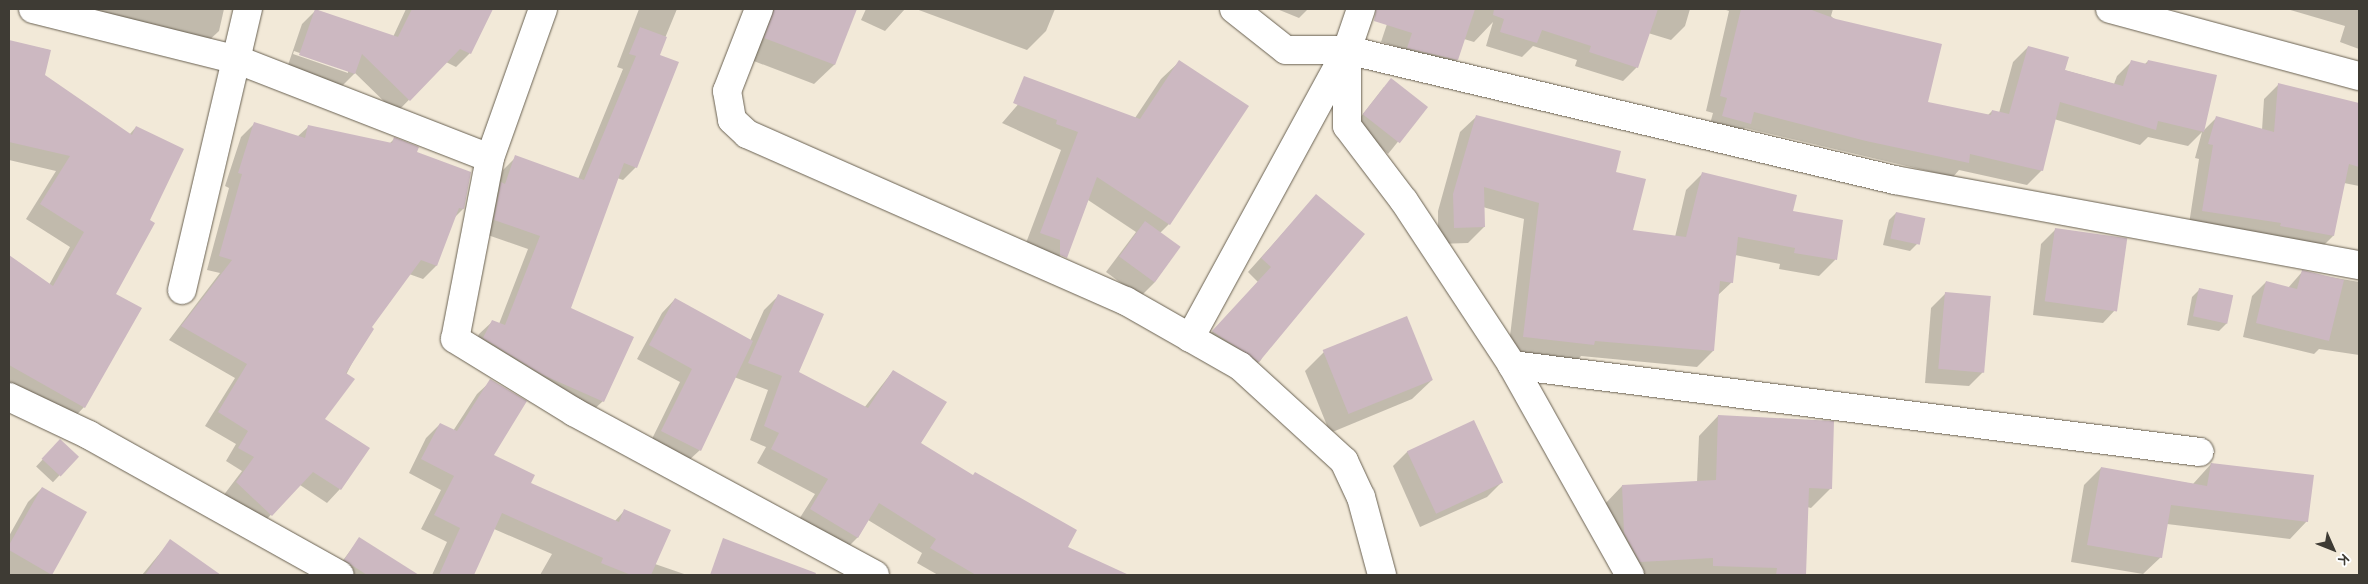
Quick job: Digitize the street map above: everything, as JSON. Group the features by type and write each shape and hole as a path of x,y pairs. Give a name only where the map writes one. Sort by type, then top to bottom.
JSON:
{"street":[{"path":"33,9 238,60 490,158"},
{"path":"182,290 238,60 248,9"},
{"path":"543,9 490,158 455,339 574,412 875,575"},
{"path":"759,9 727,91 732,120 747,134 1126,301 1240,366 1344,461 1361,497 1382,575"},
{"path":"1234,9 1286,50 1347,50 1895,180 2359,265"},
{"path":"1190,338 1347,50 1361,9"},
{"path":"2110,9 2359,76"},
{"path":"1347,50 1347,126 1404,201 1512,365 1630,575"},
{"path":"1512,365 2200,452"},
{"path":"9,397 89,435 340,575"}],"building":[{"path":"315,9 398,37 412,9 493,9 471,54 460,49 410,101 362,54 355,74 299,55"},
{"path":"774,9 857,9 835,65 764,38"},
{"path":"1376,9 1475,9 1458,60 1407,48 1412,33 1374,21"},
{"path":"1494,9 1658,9 1638,68 1589,52 1591,46 1542,30 1537,43 1500,32 1504,19 1493,15"},
{"path":"1741,9 1809,9 1836,19 1942,44 1928,102 1991,115 1992,110 2009,114 2028,46 2069,57 2065,70 2123,86 2131,60 2147,64 2148,60 2217,75 2204,132 2158,121 2156,130 2060,102 2043,171 1970,154 1969,163 1866,141 1754,112 1751,124 1722,116 1727,98 1720,96"},
{"path":"640,27 667,37 660,55 679,62 637,168 624,163 571,308 634,337 604,402 543,375 483,338 492,320 505,325 540,236 494,220 501,182 505,184 515,155 584,180 636,56 629,54"},
{"path":"9,40 51,50 45,75 132,135 136,126 184,149 150,220 155,223 116,294 142,308 85,408 9,365 9,255 53,286 84,232 40,204 70,156 9,142"},
{"path":"1179,60 1249,106 1170,225 1097,177 1067,258 1060,255 1060,240 1040,233 1078,132 1056,124 1057,120 1013,103 1024,76 1140,119"},
{"path":"1391,78 1428,107 1400,143 1363,114"},
{"path":"2278,83 2359,103 2359,167 2349,164 2334,236 2280,226 2281,223 2202,211 2213,145 2208,144 2216,116 2274,132"},
{"path":"1476,115 1621,151 1616,172 1646,179 1633,230 1686,237 1702,172 1797,195 1793,211 1843,220 1837,260 1794,253 1795,248 1738,237 1733,283 1720,281 1714,351 1595,341 1594,345 1523,337 1539,203 1484,187 1485,227 1454,228 1453,194"},
{"path":"254,122 305,138 308,125 392,143 394,137 419,147 417,152 471,172 464,209 459,208 437,266 421,260 372,327 374,329 346,373 355,379 325,419 370,448 341,490 313,472 272,516 236,482 254,457 238,448 248,431 218,412 247,364 181,326 232,260 219,256 242,174 238,173"},
{"path":"1316,194 1365,234 1259,362 1212,331 1271,267 1261,258"},
{"path":"1896,212 1925,218 1920,245 1890,238"},
{"path":"1145,221 1181,247 1155,282 1119,257"},
{"path":"2055,228 2127,238 2117,311 2045,301"},
{"path":"2302,270 2344,280 2329,341 2256,323 2266,281 2297,289"},
{"path":"2199,288 2233,295 2227,324 2193,316"},
{"path":"1945,292 1991,296 1984,373 1938,369"},
{"path":"778,294 824,314 799,372 868,408 893,370 947,402 921,443 973,475 975,472 1077,530 1068,547 1129,575 976,575 930,548 936,539 879,503 858,538 810,509 828,479 771,449 779,433 764,426 782,376 748,363"},
{"path":"675,298 753,341 701,451 661,431 692,369 649,345"},
{"path":"1407,316 1433,380 1348,414 1323,350"},
{"path":"490,379 527,401 494,455 535,475 531,483 619,522 624,509 671,530 651,575 631,575 601,563 603,558 502,513 474,575 439,575 460,528 434,515 454,476 421,459 440,423 457,431"},
{"path":"1718,415 1834,421 1832,489 1809,488 1806,575 1776,575 1777,568 1713,566 1713,558 1640,562 1624,533 1622,485 1716,480"},
{"path":"1474,420 1503,483 1436,514 1407,451"},
{"path":"60,439 79,457 61,476 42,459"},
{"path":"2211,463 2314,475 2308,522 2171,505 2162,558 2087,545 2101,467 2207,486"},
{"path":"42,487 87,512 52,575 9,550 9,545"},
{"path":"359,537 419,575 367,575 344,560"},
{"path":"723,538 816,573 815,575 710,575"},
{"path":"170,539 221,575 145,575"}]}
